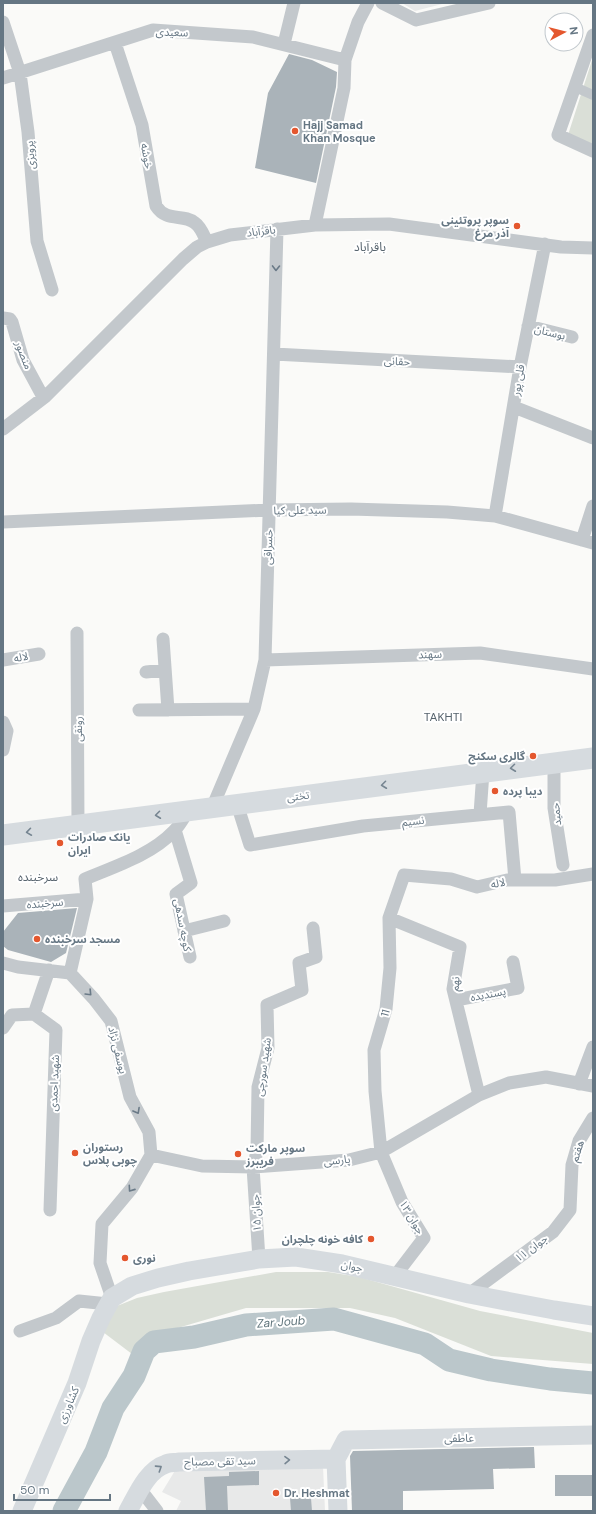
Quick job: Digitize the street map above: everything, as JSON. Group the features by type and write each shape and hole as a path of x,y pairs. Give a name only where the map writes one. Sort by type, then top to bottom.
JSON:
{"main road":[{"name":"تختی","path":"3,835 593,758"},
{"name":"جوان","path":"110,1301 132,1286 158,1278 259,1259 296,1257 342,1264 469,1294 593,1316"},
{"name":"کشاورزی","path":"22,1511 51,1447 77,1383 91,1341 110,1301"},
{"name":"عاطفی","path":"336,1459 346,1440 593,1435"},
{"name":"سید تقی مصباح","path":"128,1511 140,1489 154,1471 166,1464 179,1462 336,1459"},
{"path":"336,1459 338,1511"}],"street":[{"path":"284,44 294,3"},
{"path":"315,225 344,88 345,60 358,22 368,3"},
{"path":"382,3 416,20 489,3"},
{"name":"پرویزی","path":"3,22 20,73 28,132 37,241 52,290"},
{"name":"سعیدی","path":"3,78 153,30 253,37 345,60"},
{"path":"593,35 558,135 593,151"},
{"name":"خوشه","path":"115,43 142,125 156,206 159,211 166,215 194,222 198,225 207,242"},
{"path":"575,87 593,96"},
{"name":"باقرآباد","path":"3,429 43,397 183,258 197,247 207,242 230,235 315,225 389,224 545,244 593,248"},
{"name":"خسراقی","path":"212,808 254,709 265,660 277,229"},
{"name":"قلی پور","path":"495,516 520,367 545,244"},
{"name":"منصور","path":"3,318 10,319 12,322 23,360 43,397"},
{"name":"بوستان","path":"528,326 572,338"},
{"name":"حقانی","path":"274,354 520,367"},
{"path":"514,407 593,438"},
{"path":"588,541 593,506"},
{"name":"سید علی کیا","path":"3,522 269,510 351,509 447,512 495,516 588,541"},
{"name":"رونقی","path":"77,633 78,825"},
{"path":"163,639 168,710"},
{"name":"سهند","path":"265,660 480,652 593,670"},
{"name":"لاله","path":"3,660 39,654"},
{"path":"146,672 165,670"},
{"path":"139,710 254,709"},
{"path":"3,722 7,731 3,750"},
{"name":"حمید","path":"554,763 554,808 563,865"},
{"path":"480,814 483,772"},
{"name":"نسیم","path":"237,804 250,845 363,826 510,812 515,880"},
{"path":"3,963 18,967 70,973 86,899 86,879 138,856 163,841 175,830 188,811"},
{"name":"کوچه سدهی","path":"175,830 191,883 176,894 190,957"},
{"name":"لاله","path":"404,875 452,879 477,887 507,880 555,880 593,874"},
{"name":"11","path":"380,1152 375,1091 374,1050 386,1009 390,968 389,918 404,875"},
{"name":"سرخبنده","path":"3,906 86,899"},
{"name":"نهم","path":"389,918 460,947 453,989 479,1095"},
{"path":"184,931 224,921"},
{"name":"شهید سورچی","path":"253,1167 257,1152 258,1087 268,1048 267,1005 302,990 299,963 316,957 313,928"},
{"name":"پسندیده","path":"456,1000 518,988 513,962"},
{"path":"3,1028 12,1015 34,1014 49,970"},
{"name":"یوسفی نژاد","path":"70,973 94,999 111,1021 130,1097 149,1132 151,1155"},
{"name":"شهید احمدی","path":"34,1014 56,1030 50,1210"},
{"path":"579,1084 593,1047"},
{"name":"پارسی","path":"151,1155 202,1166 253,1167 349,1160 380,1152 479,1095 509,1083 546,1077 593,1086"},
{"name":"هفتم","path":"572,1187 572,1165 579,1141 593,1118"},
{"name":"جوان ۱۳","path":"380,1152 402,1202 424,1238 395,1276"},
{"path":"20,1331 56,1318 79,1301 110,1301 100,1263 102,1224 132,1188 151,1155"},
{"name":"جوان ۱۵","path":"253,1167 259,1259"},
{"name":"جوان ۱۱","path":"469,1294 553,1232 570,1210 572,1187"},
{"path":"140,1489 158,1511"}],"shaded area":[{"path":"402,3 446,3 415,11"},
{"path":"593,57 593,145 568,135"},
{"path":"276,1272 328,1272 359,1277 480,1311 593,1333 593,1364 491,1356 395,1318 350,1308 246,1308 150,1336 132,1354 99,1329 117,1306 137,1298"},
{"name":"Dr. Heshmat","path":"323,1466 325,1511 176,1511 181,1501 162,1492 176,1469"}],"building":[{"name":"Hajj Samad Khan Mosque","path":"289,54 312,60 337,72 336,87 316,183 255,168 268,93"},
{"name":"مسجد سرخبنده","path":"77,908 66,953 51,962 8,950 3,946 3,932 18,913"},
{"path":"534,1447 535,1468 493,1469 494,1489 403,1491 403,1511 352,1511 350,1456 353,1451"},
{"path":"259,1471 259,1485 227,1486 228,1511 206,1511 204,1477 229,1476 229,1472"},
{"path":"555,1475 593,1475 593,1496 555,1496"},
{"path":"290,1498 311,1498 312,1511 291,1511"}],"waterway":[{"name":"Zar Joub","path":"64,1511 96,1452 113,1408 134,1376 144,1351 154,1342 194,1337 246,1325 334,1319 425,1344 449,1360 491,1370 550,1379 593,1383"}],"place":[{"name":"Hajj Samad Khan Mosque","path":"295,131"},
{"name":"سوپر پروتئینی آذر مرغ","path":"517,226"},
{"name":"گالری سکنج","path":"533,756"},
{"name":"دیبا پرده","path":"495,791"},
{"name":"یانک صادرات ایران","path":"60,843"},
{"name":"مسجد سرخبنده","path":"37,939"},
{"name":"رستوران چوبی پلاس","path":"75,1153"},
{"name":"سوپر مارکت فریبرز","path":"238,1154"},
{"name":"کافه خونه چلچران","path":"371,1239"},
{"name":"نوری","path":"125,1258"},
{"name":"Dr. Heshmat","path":"276,1493"}],"district":[{"name":"باقرآباد","path":"370,247"},
{"name":"TAKHTI","path":"443,717"},
{"name":"سرخبنده","path":"38,877"}]}
